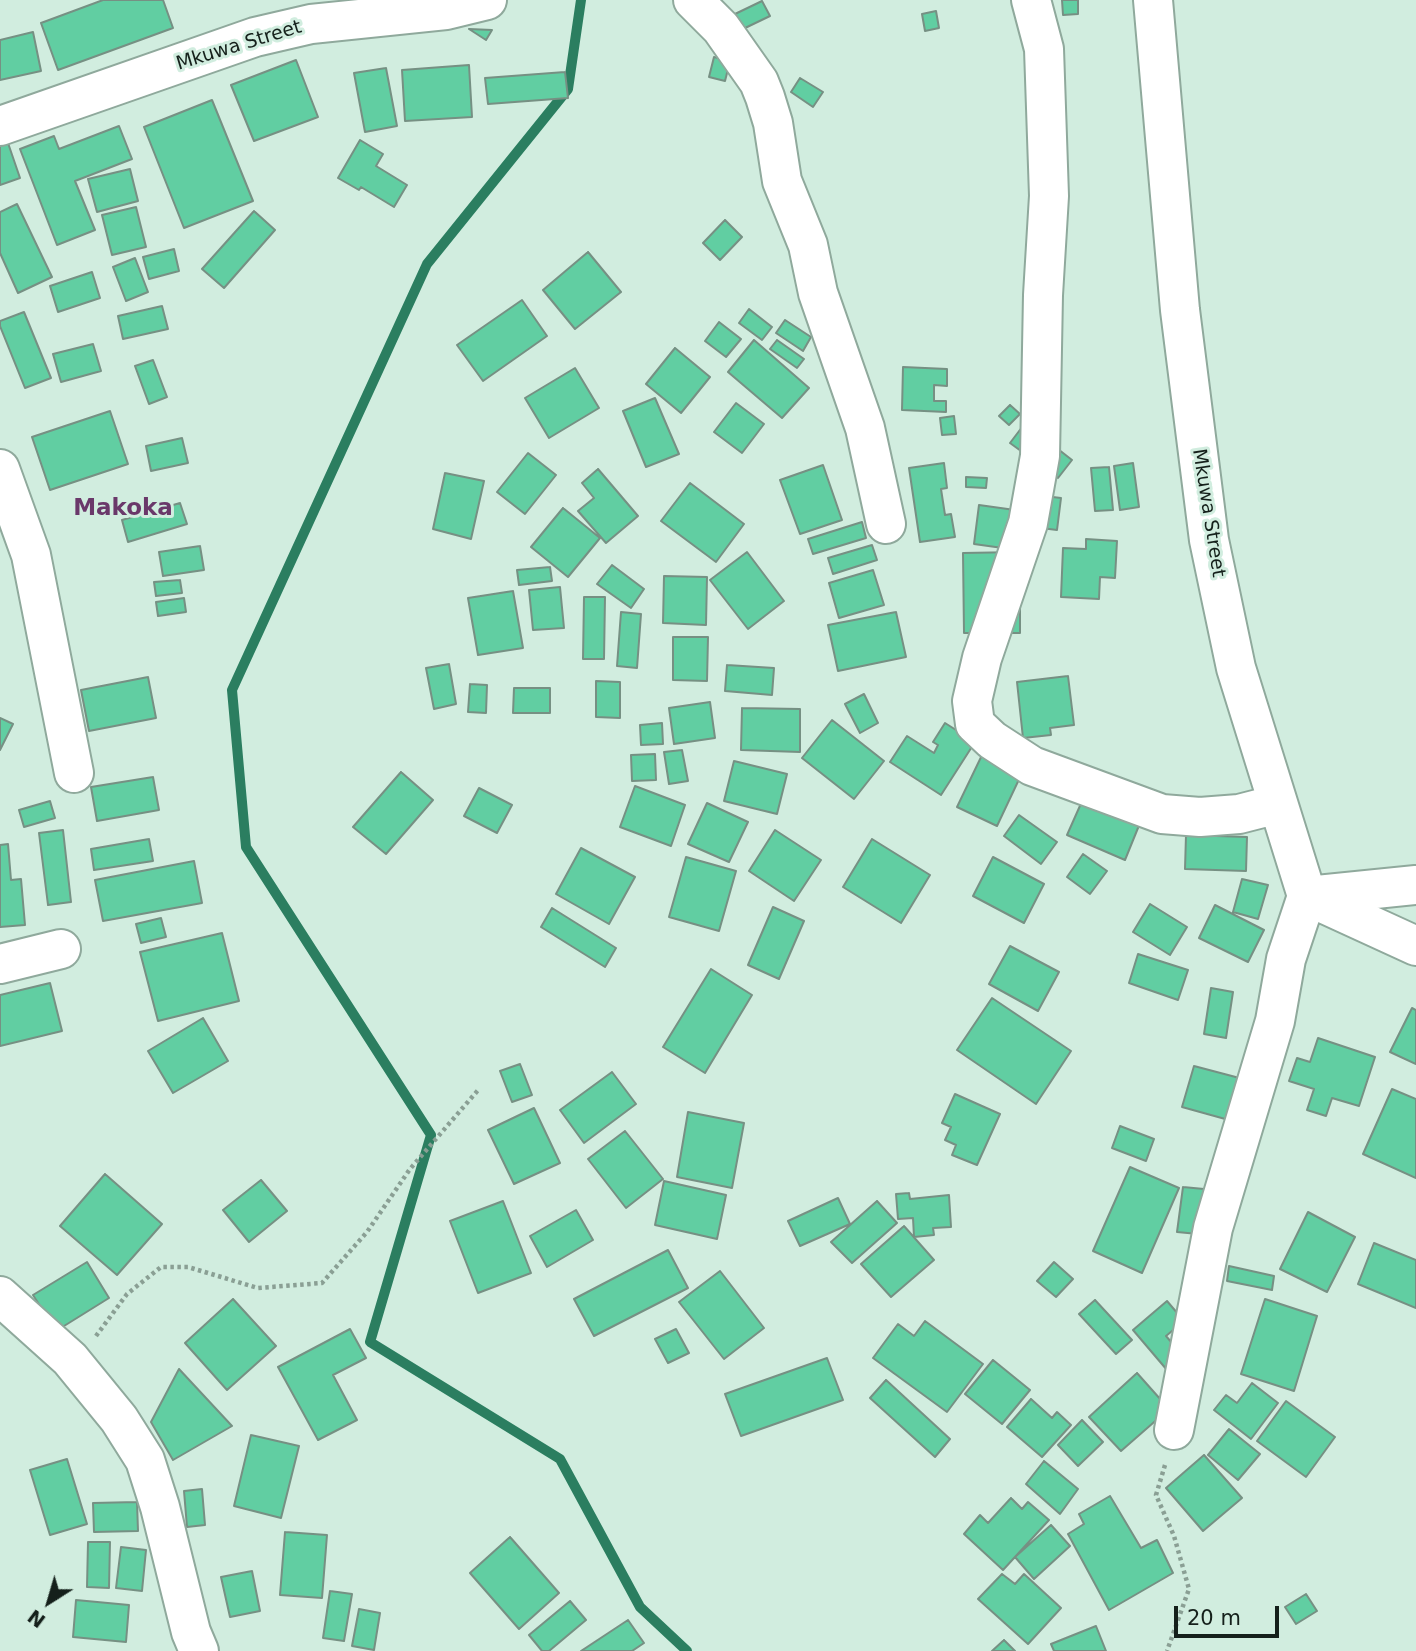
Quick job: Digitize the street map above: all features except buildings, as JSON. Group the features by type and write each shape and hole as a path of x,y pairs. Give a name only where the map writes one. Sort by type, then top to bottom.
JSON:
{"street":[{"name":"Mkuwa Street","path":"0,126 255,37 311,24 446,10 487,0"},
{"path":"693,0 721,28 759,82 765,97 773,123 782,181 808,245 818,293 865,428 886,524"},
{"path":"1031,0 1044,48 1049,196 1042,295 1040,456 1028,523 982,658 972,701 975,724 992,740 1032,766 1162,814 1199,817 1240,814 1278,804"},
{"name":"Mkuwa Street","path":"1153,0 1181,310 1209,540 1236,668 1307,896"},
{"path":"0,469 31,555 75,773"},
{"path":"1307,896 1416,885"},
{"path":"1307,896 1416,946"},
{"path":"1174,1430 1213,1228 1275,1021 1286,959 1307,896"},
{"path":"0,964 61,949"},
{"path":"0,1296 70,1359 119,1419 145,1460 163,1519 191,1632 200,1651"}],"path":[{"path":"70,1359 102,1330 127,1294 161,1267 188,1267 258,1288 322,1283 367,1231 410,1169 479,1089"},
{"path":"1167,1651 1189,1589 1174,1536 1156,1495 1174,1430"}],"waterway":[{"path":"581,0 568,89 427,264 232,690 246,847 431,1135 370,1342 560,1459 640,1607 687,1651"}],"district":[{"name":"Makoka","path":"123,509"}]}
